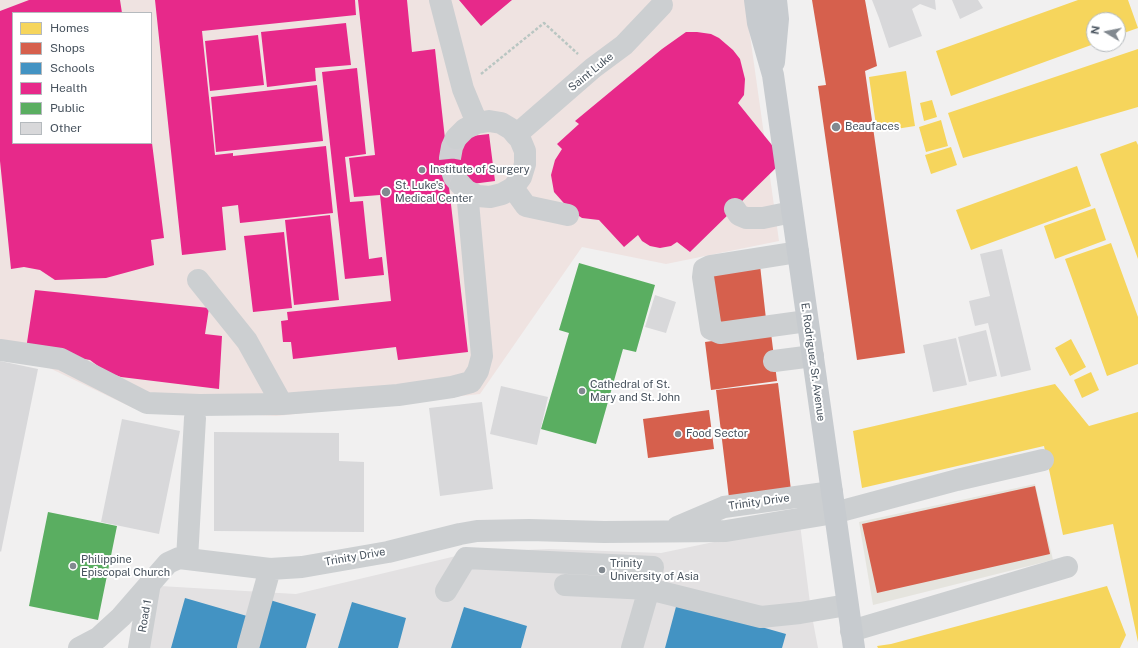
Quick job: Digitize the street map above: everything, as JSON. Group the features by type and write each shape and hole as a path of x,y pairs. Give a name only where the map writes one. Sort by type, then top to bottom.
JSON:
{"main road":[{"name":"E. Rodriguez Sr. Avenue","path":"755,0 758,23 773,75 852,640"},
{"name":"E. Rodriguez Sr. Avenue","path":"773,75 778,19 776,0"}],"street":[{"path":"440,0 463,89 477,123"},
{"name":"Saint Luke","path":"516,135 593,68 624,45 662,5"},
{"path":"0,350 61,359 147,403 200,405 282,404 398,395 452,387 471,382 478,372 482,356 464,188 478,196 490,197 502,194 513,188 521,177 525,164 525,151 520,139 511,129 501,124 489,121 477,123 465,129 456,138"},
{"path":"513,188 526,206 568,215"},
{"path":"735,208 739,215 746,218 763,218 792,212"},
{"path":"798,252 710,266 704,269 703,277 711,329 720,333 808,321"},
{"path":"198,280 247,341 282,404"},
{"path":"774,361 812,356"},
{"path":"187,559 195,418"},
{"name":"Trinity Drive","path":"79,648 98,638 115,622 168,562 179,558 270,569 302,567 388,552 477,531 530,530 667,532 724,507 833,503 957,480 1043,460"},
{"path":"446,591 466,558 653,568 649,589 632,648"},
{"path":"852,640 1067,567"},
{"path":"248,648 270,569"},
{"name":"Road 1","path":"139,648 150,583"},
{"path":"565,585 649,589 761,617 800,613 847,605"}],"path":[{"path":"463,89 544,23 593,68"}],"shaded area":[{"name":"St. Luke's Medical Center","path":"0,0 745,0 779,241 666,264 582,247 480,394 277,416 135,409 41,364 0,356"},
{"path":"1035,484 1053,560 873,605 859,522"},
{"name":"Trinity University of Asia","path":"800,524 811,611 818,648 148,648 160,586 296,594 473,552 549,549 661,553"}],"building: Homes":[{"path":"1078,0 1128,0 1138,28 1126,32 1126,12 1086,12 1086,47 951,96 936,51"},
{"path":"1138,49 1138,107 963,158 948,113"},
{"path":"906,71 915,126 877,132 869,77"},
{"path":"932,100 937,117 924,121 920,103"},
{"path":"941,120 948,146 926,152 919,127"},
{"path":"1136,141 1138,145 1138,259 1100,154"},
{"path":"951,147 957,165 931,174 925,155"},
{"path":"1077,166 1091,206 971,250 956,210"},
{"path":"1095,208 1106,240 1055,259 1044,226"},
{"path":"1111,243 1138,317 1138,364 1107,376 1065,259"},
{"path":"1071,339 1086,367 1070,376 1055,348"},
{"path":"1091,372 1099,390 1082,398 1074,380"},
{"path":"1055,384 1089,426 1138,412 1138,642 1113,524 1063,535 1044,446 862,488 853,431"},
{"path":"1107,586 1126,635 1120,648 878,648 877,646 891,644"}],"building: Shops":[{"path":"812,0 865,0 877,66 865,71 905,353 857,360 818,86 826,85"},
{"path":"760,265 766,319 718,324 712,272"},
{"path":"771,333 777,381 711,390 705,342"},
{"path":"778,383 791,490 729,498 716,390"},
{"name":"Food Sector","path":"709,410 714,449 648,458 643,419"},
{"path":"1035,486 1050,554 877,593 862,524"}],"building: Schools":[{"path":"185,598 247,616 238,648 171,648"},
{"path":"270,600 316,614 306,648 256,648"},
{"path":"352,602 406,618 398,648 338,648"},
{"path":"677,603 786,634 782,648 665,648"},
{"path":"464,607 527,626 521,648 451,648"}],"building: Health":[{"path":"29,0 120,0 122,12 12,12 12,144 152,143 164,238 151,240 154,265 106,278 55,280 40,270 24,267 11,269 0,161 0,11"},
{"path":"155,0 355,0 356,15 202,31 215,155 233,153 233,156 326,146 333,213 240,223 238,205 222,207 226,250 182,255"},
{"name":"Institute of Surgery","path":"358,0 407,0 412,52 435,49 445,139 489,134 495,181 449,187 468,352 398,360 396,347 293,359 291,342 283,342 281,321 288,320 287,312 391,301 380,195 354,197 349,158 375,155"},
{"path":"459,0 512,0 481,26"},
{"path":"346,23 351,65 315,68 316,81 267,87 261,32"},
{"path":"686,32 711,34 719,38 733,50 740,59 745,79 744,95 738,103 784,160 690,252 677,242 671,246 660,248 650,246 642,241 638,235 624,247 599,220 582,218 570,210 554,192 551,175 555,160 562,149 557,144 579,124 575,121 662,49"},
{"path":"258,35 264,85 210,91 205,41"},
{"path":"357,68 366,154 345,157 350,202 363,201 369,259 382,257 384,275 345,279 322,72"},
{"path":"317,85 323,141 216,152 211,97"},
{"path":"330,215 339,300 294,305 285,220"},
{"path":"284,232 292,308 253,312 244,236"},
{"path":"35,290 209,308 205,334 222,336 219,389 121,377 106,372 90,360 26,349"}],"building: Public":[{"name":"Cathedral of St. Mary and St. John","path":"579,263 655,285 636,352 623,349 596,444 541,429 569,333 559,330"},
{"name":"Philippine Episcopal Church","path":"48,512 117,526 98,620 29,606"}],"building: Other":[{"path":"872,0 935,0 936,10 920,4 912,9 922,36 889,48"},
{"path":"952,0 978,0 983,8 960,19"},
{"path":"1002,249 1031,370 1001,377 988,323 975,326 969,301 990,296 980,254"},
{"path":"655,295 676,302 666,333 645,327"},
{"path":"986,330 997,376 969,382 958,337"},
{"path":"956,338 967,385 933,392 923,345"},
{"path":"0,361 38,369 1,552 0,551"},
{"path":"501,386 548,397 537,445 490,434"},
{"path":"482,402 493,489 440,496 429,408"},
{"path":"122,419 180,431 159,534 101,522"},
{"path":"214,432 339,433 339,461 364,462 364,532 214,531"}],"tunnel":[{"path":"456,138 452,147 450,158 451,168 454,177 461,185"}],"place":[{"name":"Beaufaces","path":"836,127"},
{"name":"Institute of Surgery","path":"422,170"},
{"name":"St. Luke's Medical Center","path":"386,192"},
{"name":"Cathedral of St. Mary and St. John","path":"582,391"},
{"name":"Food Sector","path":"678,434"},
{"name":"Philippine Episcopal Church","path":"73,566"},
{"name":"Trinity University of Asia","path":"602,570"}]}
